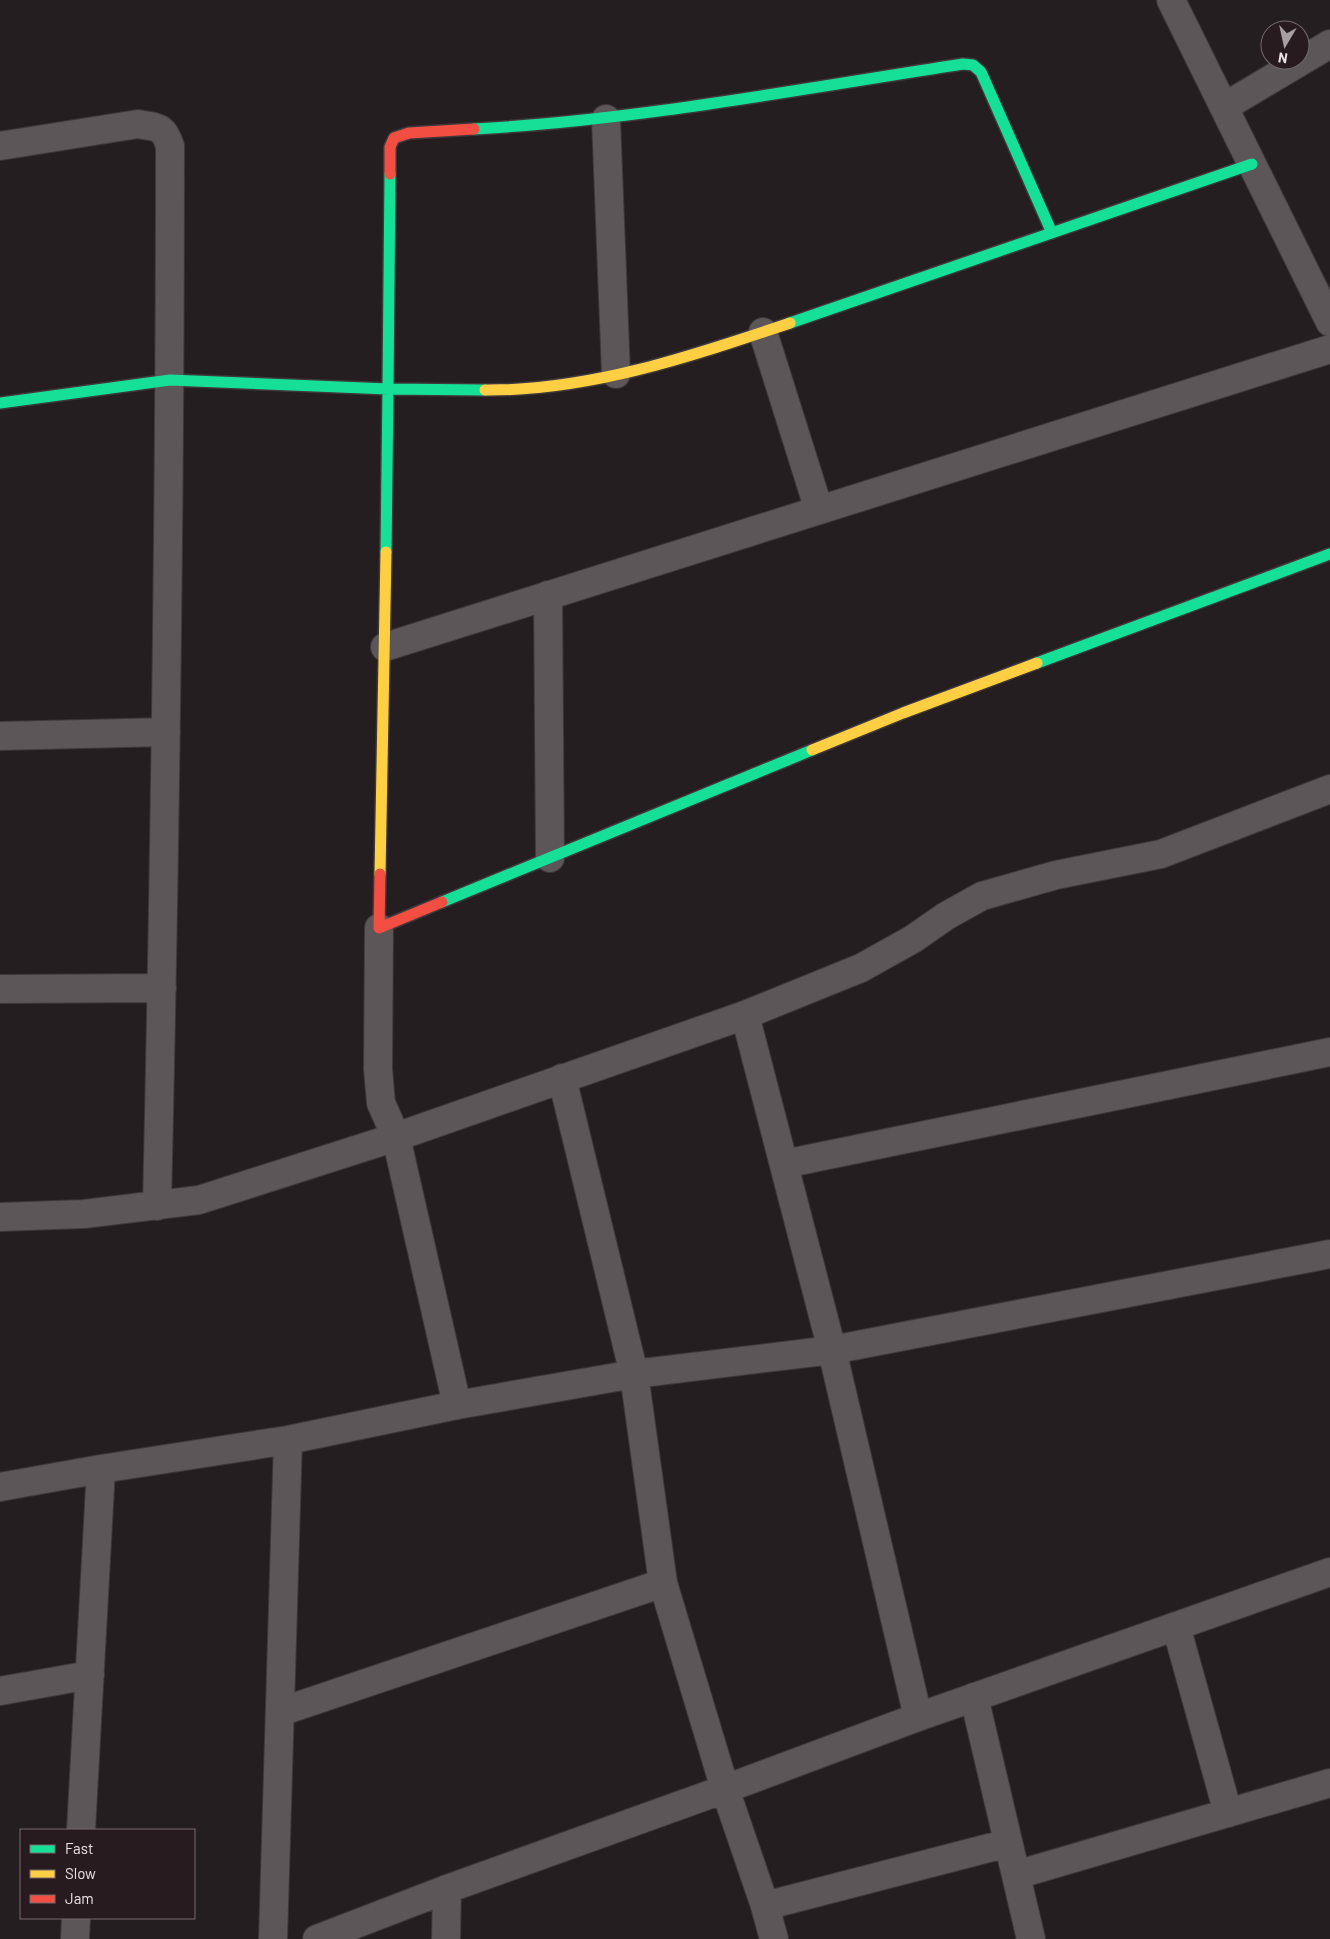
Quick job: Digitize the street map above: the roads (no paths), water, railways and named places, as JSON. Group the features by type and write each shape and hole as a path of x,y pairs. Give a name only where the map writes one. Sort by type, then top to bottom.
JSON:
{"street":[{"path":"1171,0 1330,322"},
{"path":"1224,107 1330,44"},
{"path":"458,1405 396,1138 381,1103 378,1069 385,647 389,163 390,147 394,138 409,133 535,126 606,119 963,64 972,65 981,72 1052,233"},
{"path":"606,119 616,374"},
{"path":"0,146 138,124 159,128 166,133 170,146 170,380 166,732 157,1206"},
{"path":"0,403 170,380 388,389 494,390 549,387 637,370 763,332 1252,164"},
{"path":"763,332 819,510"},
{"path":"385,647 1330,349"},
{"path":"379,928 903,713 1330,554"},
{"path":"548,595 550,858"},
{"path":"0,736 166,732"},
{"path":"0,1217 84,1214 199,1200 396,1138 745,1015 861,968 913,939 946,916 982,896 1056,875 1161,854 1330,789"},
{"path":"0,990 162,988"},
{"path":"745,1015 832,1350 918,1717"},
{"path":"784,1164 1330,1052"},
{"path":"562,1078 634,1374 664,1583 725,1789 765,1906 774,1939"},
{"path":"0,1487 288,1440 458,1405 634,1374 832,1350 1330,1254"},
{"path":"273,1939 288,1440"},
{"path":"81,1829 101,1469"},
{"path":"317,1939 447,1889 918,1717 1330,1572"},
{"path":"280,1712 664,1583"},
{"path":"1176,1626 1228,1813"},
{"path":"0,1691 90,1675"},
{"path":"974,1697 1031,1939"},
{"path":"1016,1875 1330,1783"},
{"path":"765,1906 1008,1843"},
{"path":"446,1939 447,1889"},
{"path":"75,1939 76,1919"}]}
